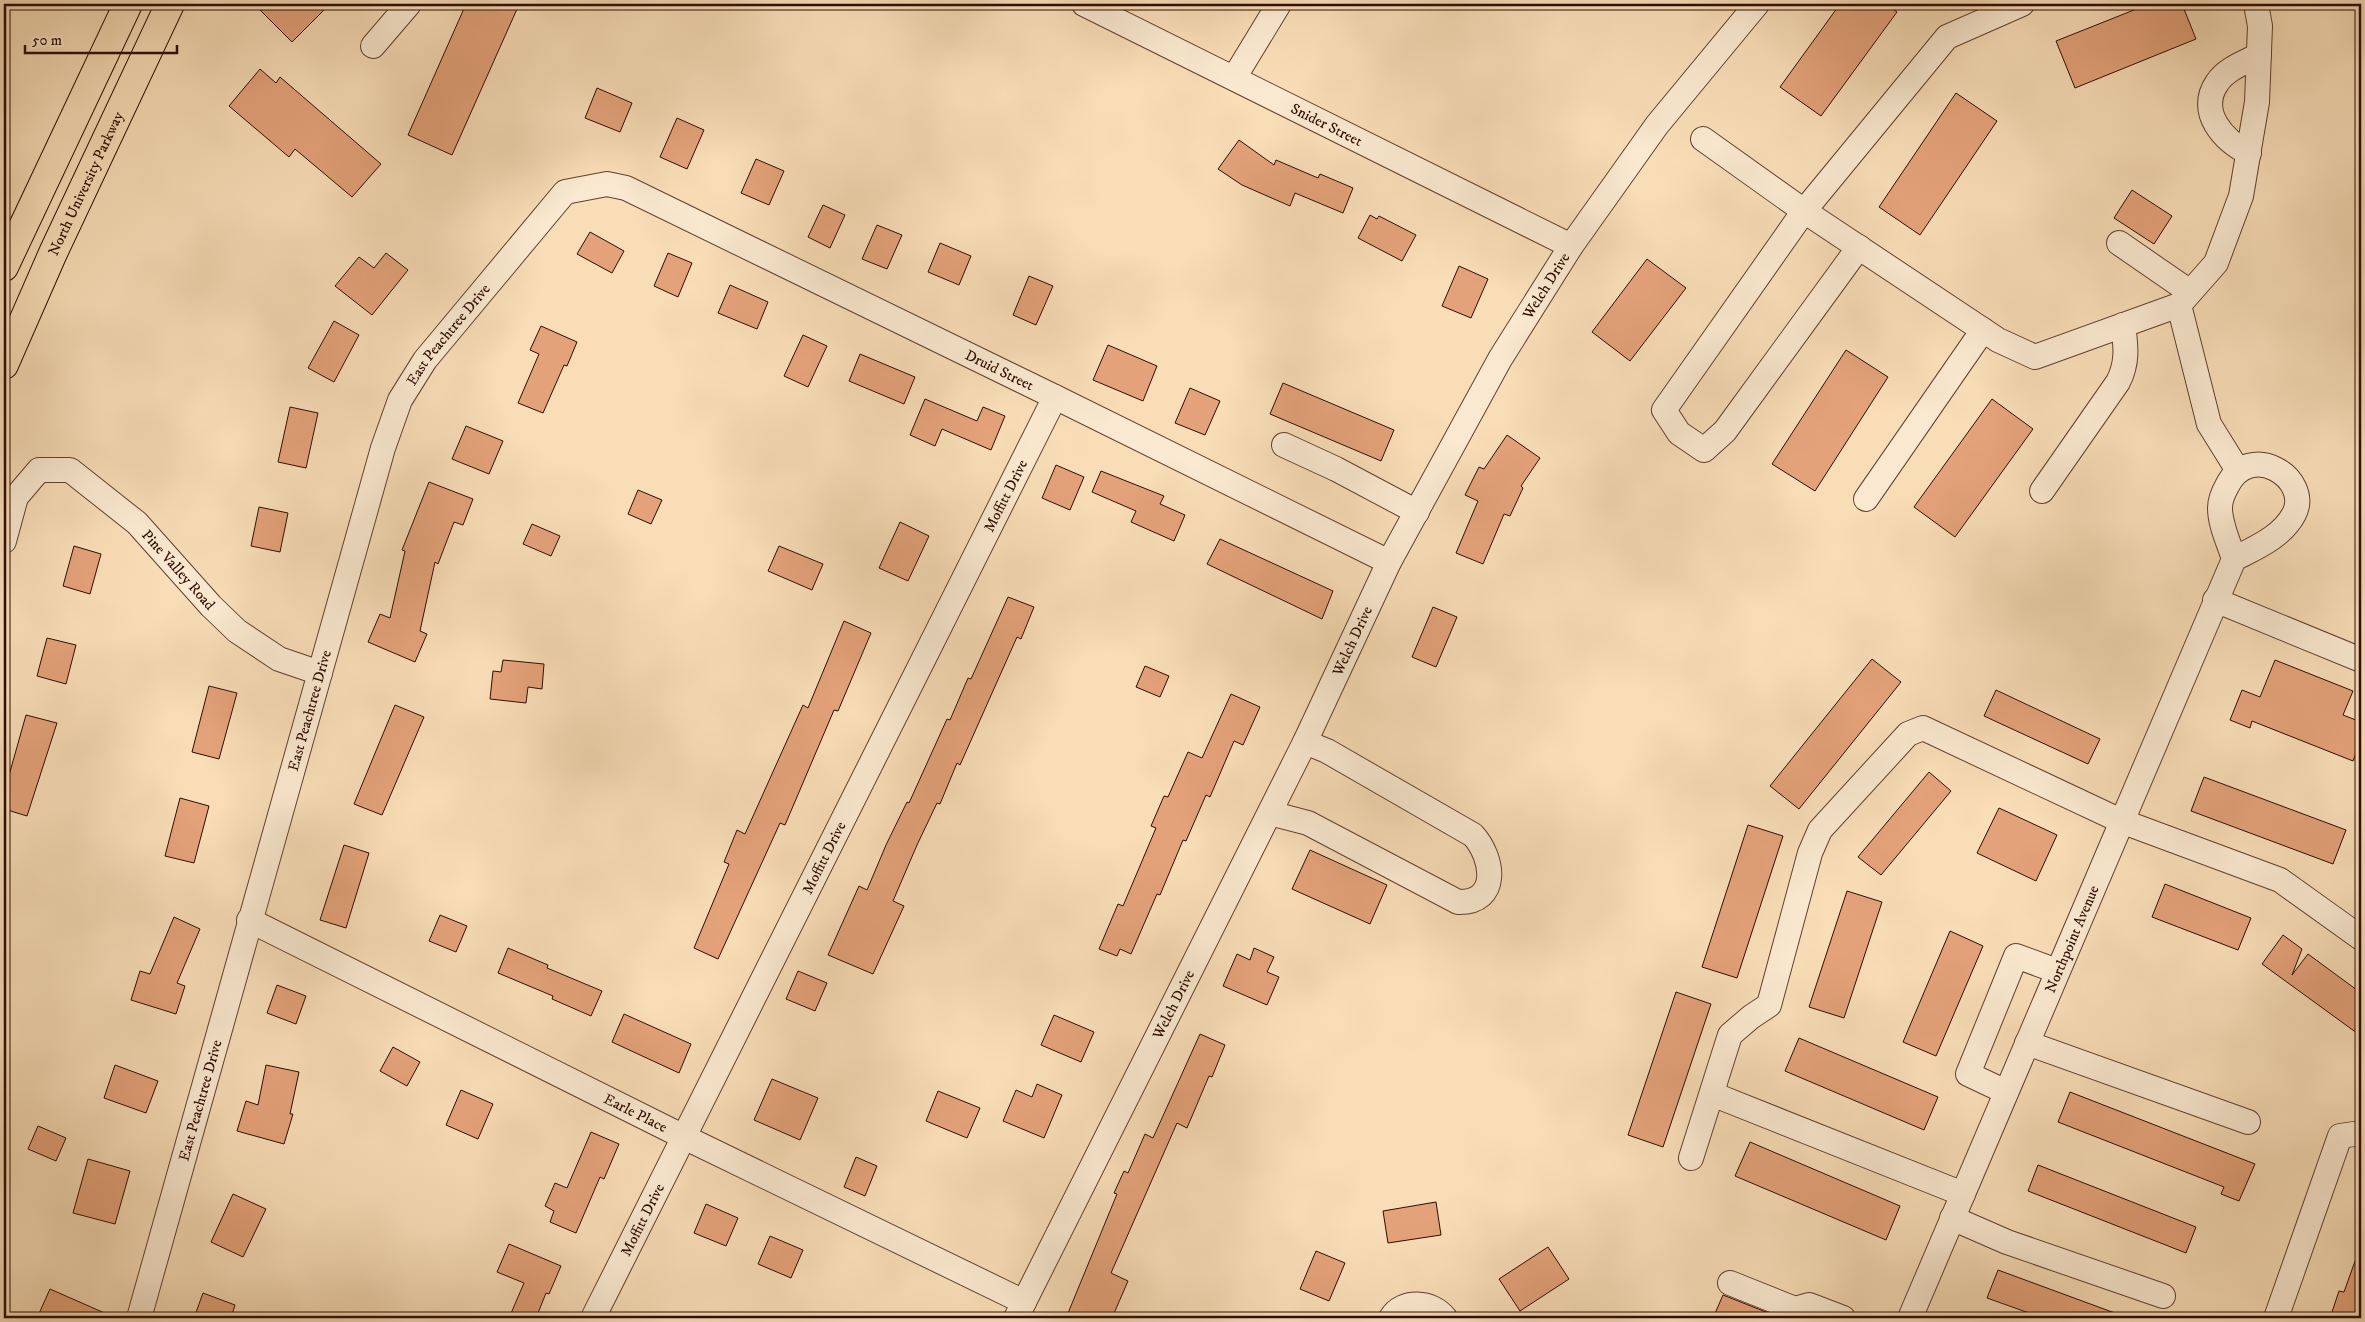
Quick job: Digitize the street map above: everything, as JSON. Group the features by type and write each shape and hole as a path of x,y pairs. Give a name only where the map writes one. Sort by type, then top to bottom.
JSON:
{"main road":[{"path":"4,267 128,4"},
{"name":"North University Parkway","path":"4,365 52,253 170,4"}],"street":[{"path":"373,46 409,4"},
{"name":"Snider Street","path":"1084,4 1571,246"},
{"path":"1234,78 1278,4"},
{"name":"Welch Drive","path":"1020,1310 1270,813 1389,562 1500,359 1571,246 1657,125 1757,4"},
{"path":"1859,248 1726,431 1704,450 1679,433 1664,410 1804,211 1947,37 2022,4"},
{"path":"1703,139 1804,211 1983,330 2035,357 2123,325 2185,298 2216,263 2241,196 2257,102 2260,26 2256,4"},
{"path":"2249,153 2237,147 2216,129 2210,103 2216,83 2229,70 2259,55"},
{"name":"Druid Street","path":"608,184 626,188 1055,396 1389,562"},
{"name":"East Peachtree Drive","path":"139,1318 249,920 383,448 400,400 425,360 565,192 608,184"},
{"path":"2119,243 2185,298 2209,424 2237,469"},
{"path":"2042,491 2118,382 2125,368 2126,349 2123,325"},
{"path":"1866,498 1983,330"},
{"name":"Moffitt Drive","path":"593,1318 1055,396"},
{"path":"1284,445 1336,469 1417,512"},
{"path":"2249,464 2273,468 2292,482 2297,502 2295,513 2286,526 2272,538 2234,559 2222,522 2220,506 2224,492 2237,469 2249,464"},
{"name":"Pine Valley Road","path":"4,541 16,497 39,470 70,470 137,523 211,606 237,630 279,659 320,673"},
{"name":"Northpoint Avenue","path":"1910,1318 2234,559"},
{"path":"2215,600 2361,660"},
{"path":"1691,1158 1730,1035 1750,1017 1769,1005 1810,853 1820,830 1908,734 1923,728 2121,821 2280,880 2361,938"},
{"path":"1270,813 1308,823 1458,902 1468,902 1479,896 1489,879 1490,866 1480,842 1473,835 1335,756 1305,742"},
{"name":"Earle Place","path":"249,920 684,1137 1020,1310"},
{"path":"2006,1092 1968,1074 2016,956 2057,971"},
{"path":"2027,1043 2248,1122"},
{"path":"1712,1094 1963,1194"},
{"path":"2276,1318 2340,1136 2361,1133"},
{"path":"1952,1218 2007,1242 2163,1296"},
{"path":"1730,1283 1792,1314 1809,1305 1843,1318"},
{"path":"1391,1318 1395,1311 1408,1305 1432,1306 1445,1318"}],"building":[{"path":"254,4 330,4 292,42"},
{"path":"466,4 505,4 517,9 452,155 408,135"},
{"path":"1840,4 1885,4 1897,12 1821,116 1780,87"},
{"path":"2149,4 2182,4 2196,39 2075,88 2056,41"},
{"path":"260,69 276,83 280,77 381,164 352,197 295,149 289,157 229,106"},
{"path":"597,88 632,103 620,132 585,118"},
{"path":"1956,93 1997,121 1920,235 1879,207"},
{"path":"677,118 704,130 687,169 660,157"},
{"path":"1239,140 1274,165 1276,160 1318,178 1320,174 1353,188 1343,213 1295,193 1290,206 1242,185 1218,169"},
{"path":"756,159 784,171 769,205 741,193"},
{"path":"2132,190 2172,216 2154,244 2114,218"},
{"path":"823,205 845,215 830,248 808,237"},
{"path":"1370,215 1377,219 1379,216 1416,235 1402,261 1358,238"},
{"path":"877,225 902,235 887,269 862,259"},
{"path":"590,232 624,251 612,273 577,254"},
{"path":"940,243 971,256 959,285 928,272"},
{"path":"386,253 408,270 372,315 335,286 359,257 374,268"},
{"path":"668,253 692,263 678,297 654,286"},
{"path":"1647,259 1686,288 1630,361 1592,332"},
{"path":"1459,266 1488,279 1471,318 1442,306"},
{"path":"1029,276 1053,286 1036,325 1013,315"},
{"path":"730,285 768,302 757,329 718,313"},
{"path":"334,321 359,335 334,382 308,368"},
{"path":"541,326 577,342 567,366 564,365 543,413 518,403 539,354 530,350"},
{"path":"803,335 827,346 808,387 784,376"},
{"path":"1108,345 1157,366 1143,401 1093,380"},
{"path":"1846,350 1888,377 1815,491 1772,464"},
{"path":"860,354 915,377 904,404 849,381"},
{"path":"1283,383 1394,430 1381,461 1270,414"},
{"path":"1190,388 1220,401 1205,435 1175,423"},
{"path":"925,399 977,421 983,407 1005,416 991,450 942,429 935,446 910,435"},
{"path":"1992,399 2033,429 1955,537 1914,507"},
{"path":"290,407 318,413 306,468 278,462"},
{"path":"466,426 503,441 489,474 452,459"},
{"path":"1507,435 1540,458 1521,486 1523,488 1510,516 1504,514 1483,564 1456,553 1478,501 1465,495 1479,467 1484,469"},
{"path":"1056,465 1084,477 1070,510 1042,498"},
{"path":"1101,471 1164,496 1160,504 1185,515 1174,541 1131,522 1136,511 1092,492"},
{"path":"429,482 473,499 463,525 454,522 438,564 435,562 420,631 427,634 415,662 368,642 380,614 390,618 405,551 402,550"},
{"path":"638,490 662,500 651,524 628,514"},
{"path":"259,507 288,513 280,552 251,546"},
{"path":"900,522 929,536 908,581 879,568"},
{"path":"532,524 560,536 551,556 523,544"},
{"path":"1220,539 1333,591 1322,619 1207,564"},
{"path":"74,546 101,554 90,594 63,586"},
{"path":"779,546 823,564 812,590 768,571"},
{"path":"1008,597 1034,607 1021,639 1017,637 960,765 957,763 940,804 937,803 917,845 893,901 904,906 873,974 828,955 859,886 867,890 886,845 907,802 909,803 947,719 950,720 968,678 971,679"},
{"path":"1433,607 1457,617 1436,667 1412,657"},
{"path":"844,621 871,633 838,711 834,710 785,825 780,823 718,959 694,948 729,864 724,862 737,830 745,834 803,705 808,708"},
{"path":"47,638 76,645 66,684 37,676"},
{"path":"1872,659 1901,682 1799,809 1770,786"},
{"path":"503,660 544,664 542,689 528,687 526,703 490,699 493,671 501,672"},
{"path":"2275,660 2353,691 2343,715 2361,722 2361,741 2353,761 2252,721 2250,728 2230,720 2242,690 2260,697"},
{"path":"1145,666 1169,676 1160,697 1136,687"},
{"path":"209,686 237,693 219,759 192,752"},
{"path":"1996,690 2100,739 2088,764 1984,716"},
{"path":"1231,694 1260,707 1243,745 1234,741 1210,797 1206,795 1186,841 1183,840 1160,895 1157,894 1131,954 1120,949 1117,956 1099,949 1118,904 1123,906 1156,828 1151,826 1164,796 1168,797 1188,752 1202,758"},
{"path":"395,705 424,717 382,815 354,804"},
{"path":"26,715 57,723 27,816 4,809 4,793"},
{"path":"1929,772 1951,791 1881,875 1858,857"},
{"path":"2204,777 2346,830 2333,864 2191,811"},
{"path":"180,798 209,806 194,863 165,856"},
{"path":"1999,808 2057,835 2036,881 1977,853"},
{"path":"1748,825 1783,836 1737,978 1702,967"},
{"path":"344,845 369,853 346,928 320,920"},
{"path":"1310,850 1387,885 1370,924 1292,889"},
{"path":"2165,884 2251,918 2238,950 2152,917"},
{"path":"1847,891 1882,902 1844,1018 1809,1007"},
{"path":"440,915 467,926 456,952 429,941"},
{"path":"174,917 200,929 177,983 185,986 176,1014 131,1000 140,971 150,974"},
{"path":"1950,931 1983,946 1936,1056 1903,1042"},
{"path":"2283,935 2302,949 2292,975 2308,954 2361,993 2361,1036 2262,964"},
{"path":"508,948 548,965 547,968 602,991 591,1016 552,999 553,996 498,973"},
{"path":"1254,948 1274,957 1267,972 1279,977 1267,1005 1223,986 1237,954 1250,960"},
{"path":"798,971 827,983 815,1011 786,999"},
{"path":"277,985 306,996 296,1024 267,1013"},
{"path":"1676,992 1711,1004 1663,1147 1628,1135"},
{"path":"624,1014 691,1044 679,1073 612,1042"},
{"path":"1054,1015 1094,1032 1081,1062 1041,1045"},
{"path":"1200,1034 1225,1045 1212,1077 1209,1076 1187,1128 1177,1123 1111,1273 1128,1281 1112,1318 1066,1318 1117,1194 1114,1193 1124,1171 1128,1173 1145,1134 1153,1138"},
{"path":"1799,1038 1938,1097 1924,1130 1785,1071"},
{"path":"393,1047 420,1062 407,1086 380,1071"},
{"path":"115,1065 158,1081 146,1113 104,1098"},
{"path":"266,1065 299,1072 290,1114 293,1114 284,1144 237,1131 246,1101 258,1105"},
{"path":"772,1079 818,1098 800,1140 754,1120"},
{"path":"1037,1084 1062,1095 1044,1138 1003,1121 1016,1090 1032,1097"},
{"path":"461,1090 493,1104 478,1139 446,1125"},
{"path":"938,1091 980,1108 967,1138 926,1121"},
{"path":"2070,1092 2255,1164 2239,1201 2221,1194 2224,1187 2058,1122"},
{"path":"38,1126 66,1138 56,1161 28,1149"},
{"path":"591,1132 619,1144 604,1179 600,1177 576,1233 550,1222 554,1211 545,1206 555,1183 567,1188"},
{"path":"1750,1142 1900,1206 1886,1240 1735,1176"},
{"path":"856,1157 877,1166 865,1196 844,1187"},
{"path":"88,1159 130,1171 115,1224 73,1213"},
{"path":"2038,1165 2196,1227 2186,1253 2028,1191"},
{"path":"233,1194 266,1209 243,1257 211,1242"},
{"path":"1436,1202 1441,1235 1388,1243 1383,1211"},
{"path":"706,1204 738,1218 726,1246 694,1233"},
{"path":"770,1236 803,1250 791,1278 758,1264"},
{"path":"509,1244 561,1266 549,1294 546,1293 536,1318 509,1318 524,1283 497,1272"},
{"path":"1548,1247 1569,1279 1520,1311 1499,1279"},
{"path":"2359,1250 2361,1250 2361,1318 2330,1318 2339,1291 2344,1292"},
{"path":"1316,1251 1345,1263 1329,1301 1300,1289"},
{"path":"1998,1270 2123,1316 2123,1318 2043,1318 1987,1298"},
{"path":"50,1289 116,1318 37,1318"},
{"path":"203,1293 235,1305 231,1318 194,1318"},
{"path":"1723,1295 1771,1314 1769,1318 1713,1318"}]}
